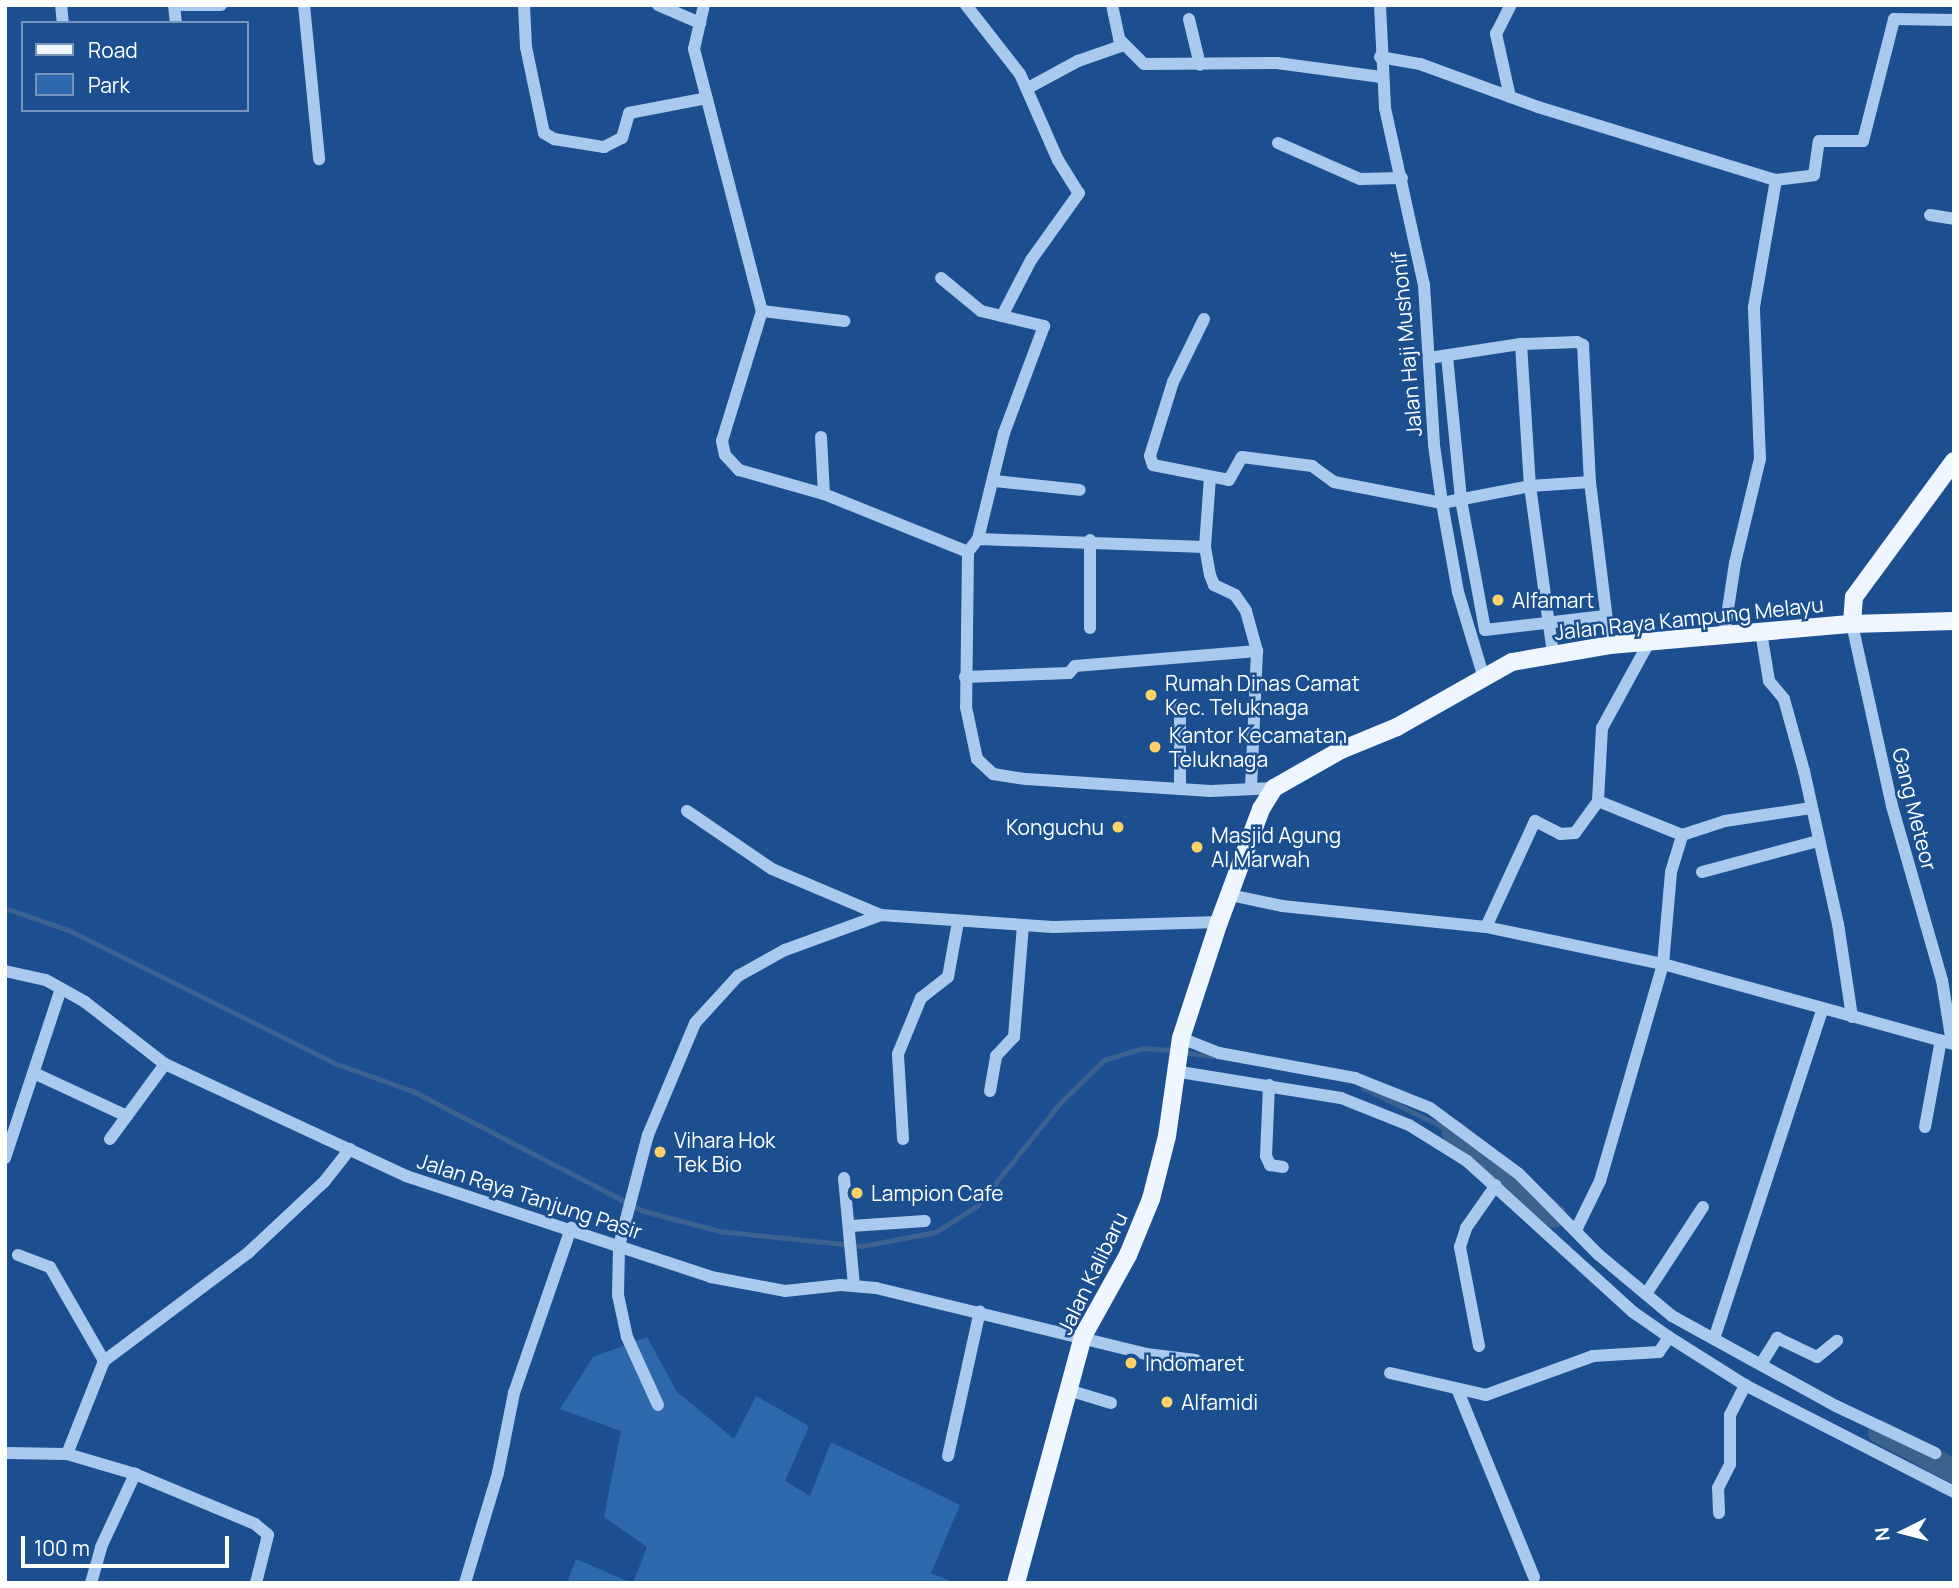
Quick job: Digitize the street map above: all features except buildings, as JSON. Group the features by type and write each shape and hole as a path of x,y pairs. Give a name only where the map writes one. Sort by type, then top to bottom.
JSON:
{"main road":[{"path":"1852,624 1854,597 1954,461"},
{"name":"Jalan Raya Kampung Melayu","path":"1274,789 1484,678 1500,666 1609,645 1852,624 1954,621"},
{"path":"1180,1041 1219,922 1261,809 1274,789"},
{"name":"Jalan Kalibaru","path":"1016,1583 1083,1336 1128,1255 1151,1199 1167,1136 1180,1041"}],"street":[{"path":"180,5 221,5"},
{"path":"304,5 319,159"},
{"path":"524,5 526,47 544,133 554,139 604,147 622,138 629,113 707,98"},
{"path":"658,5 700,23"},
{"path":"704,5 694,49 762,310 722,441 725,455 739,470 824,494 968,552"},
{"path":"966,5 1028,88 1058,160 1079,193 1031,260 1002,316"},
{"path":"1112,5 1116,30 1125,45 1144,64 1278,63 1381,77"},
{"name":"Jalan Haji Mushonif","path":"1380,5 1381,77 1424,285 1442,503 1458,592 1484,678"},
{"path":"1510,97 1496,34 1511,5"},
{"path":"1189,19 1200,65"},
{"path":"1380,57 1420,64 1510,97 1776,180 1814,175 1819,141 1863,141 1894,19 1954,20"},
{"path":"1028,88 1078,61 1125,45"},
{"path":"1278,143 1360,179 1402,178"},
{"path":"1724,635 1735,563 1760,459 1754,307 1776,180"},
{"path":"1930,215 1954,219"},
{"path":"941,278 965,301 1002,316 1044,326 1004,433 995,481 978,539 968,552 965,677 973,749 993,774 1180,788 1274,789"},
{"path":"762,310 844,321"},
{"path":"1204,319 1173,382 1150,458 1153,465 1231,480 1242,457 1312,466 1334,482 1442,503 1530,486 1590,482"},
{"path":"1429,358 1521,344 1577,342 1583,345 1590,482 1609,645"},
{"path":"1521,344 1530,486 1546,624 1553,655"},
{"path":"1447,356 1461,500 1485,630 1604,616"},
{"path":"821,437 824,494"},
{"path":"1210,477 1205,547 1214,585 1235,595 1246,611 1257,651 1251,789"},
{"path":"995,481 1080,490"},
{"path":"978,539 1090,540 1205,547"},
{"path":"1090,540 1090,628"},
{"name":"Gang Meteor","path":"1852,624 1892,806 1942,980 1949,1043 1925,1127"},
{"path":"1761,632 1769,681 1784,699 1811,808 1838,924 1852,1017"},
{"path":"1486,927 1535,821 1560,834 1575,833 1598,801 1602,728 1649,642"},
{"path":"965,677 1069,673 1075,666 1257,651"},
{"path":"1180,708 1180,788"},
{"path":"1598,801 1682,835 1725,821 1811,808"},
{"path":"687,811 772,869 881,915 1023,925 1219,922"},
{"path":"1576,1230 1600,1181 1663,964 1671,872 1682,835"},
{"path":"1702,872 1818,841"},
{"path":"1230,895 1282,906 1486,927 1663,964 1949,1043"},
{"path":"658,1405 627,1337 618,1295 621,1240 635,1195 648,1135 695,1023 720,991 785,950 881,915"},
{"path":"903,1139 898,1054 921,998 948,977 958,922"},
{"path":"990,1091 996,1056 1014,1037 1023,925"},
{"name":"Jalan Raya Tanjung Pasir","path":"5,971 61,989 85,1002 165,1064 407,1176 571,1228 621,1240 749,1286 785,1291 854,1286 980,1311 1146,1354 1196,1360"},
{"path":"5,1158 36,1074 61,989"},
{"path":"1714,1339 1823,1008"},
{"path":"1180,1041 1219,1053 1355,1077 1419,1102 1511,1167 1672,1316 1936,1453"},
{"path":"110,1139 165,1064"},
{"path":"1175,1067 1341,1098 1409,1125 1496,1185 1633,1312 1669,1337 1745,1385 1954,1492"},
{"path":"36,1074 127,1116"},
{"path":"1269,1085 1266,1156 1270,1165 1283,1167"},
{"path":"67,1454 104,1361 248,1253 316,1190 350,1149"},
{"path":"844,1178 852,1232 854,1286"},
{"path":"1479,1346 1460,1247 1466,1228 1496,1185"},
{"path":"1646,1294 1703,1207"},
{"path":"852,1232 925,1221"},
{"path":"465,1583 498,1473 514,1393 571,1228"},
{"path":"18,1255 41,1260 50,1267 104,1361"},
{"path":"948,1456 980,1311"},
{"path":"1390,1373 1458,1391 1486,1395 1505,1392 1593,1356 1653,1354 1669,1337"},
{"path":"1761,1364 1777,1338 1817,1357 1825,1355 1838,1341"},
{"path":"1719,1513 1718,1488 1730,1464 1730,1415 1745,1385"},
{"path":"1068,1390 1111,1403"},
{"path":"1458,1391 1534,1577"},
{"path":"5,1453 67,1454 135,1474 266,1530 256,1583"},
{"path":"90,1583 101,1547 135,1474"}],"green space":[{"path":"647,1337 677,1392 734,1439 756,1396 809,1426 785,1481 810,1496 831,1442 960,1505 931,1573 955,1583 633,1583 647,1547 604,1517 621,1431 560,1409 593,1357"},
{"path":"576,1559 632,1583 567,1583"}],"waterway":[{"path":"5,908 71,931 337,1064 413,1091 644,1211 719,1231 862,1246 936,1232 977,1206 1060,1103 1104,1060 1143,1048 1174,1050"},
{"path":"1182,1052 1212,1056"},
{"path":"1364,1088 1453,1132"},
{"path":"1454,1132 1555,1216"},
{"path":"1880,1432 1954,1471"}],"place":[{"name":"Alfamart","path":"1498,600"},
{"name":"Rumah Dinas Camat Kec. Teluknaga","path":"1151,695"},
{"name":"Kantor Kecamatan Teluknaga","path":"1155,747"},
{"name":"Konguchu","path":"1118,827"},
{"name":"Masjid Agung Al Marwah","path":"1197,847"},
{"name":"Vihara Hok Tek Bio","path":"660,1152"},
{"name":"Lampion Cafe","path":"857,1193"},
{"name":"Indomaret","path":"1131,1363"},
{"name":"Alfamidi","path":"1167,1402"}]}
